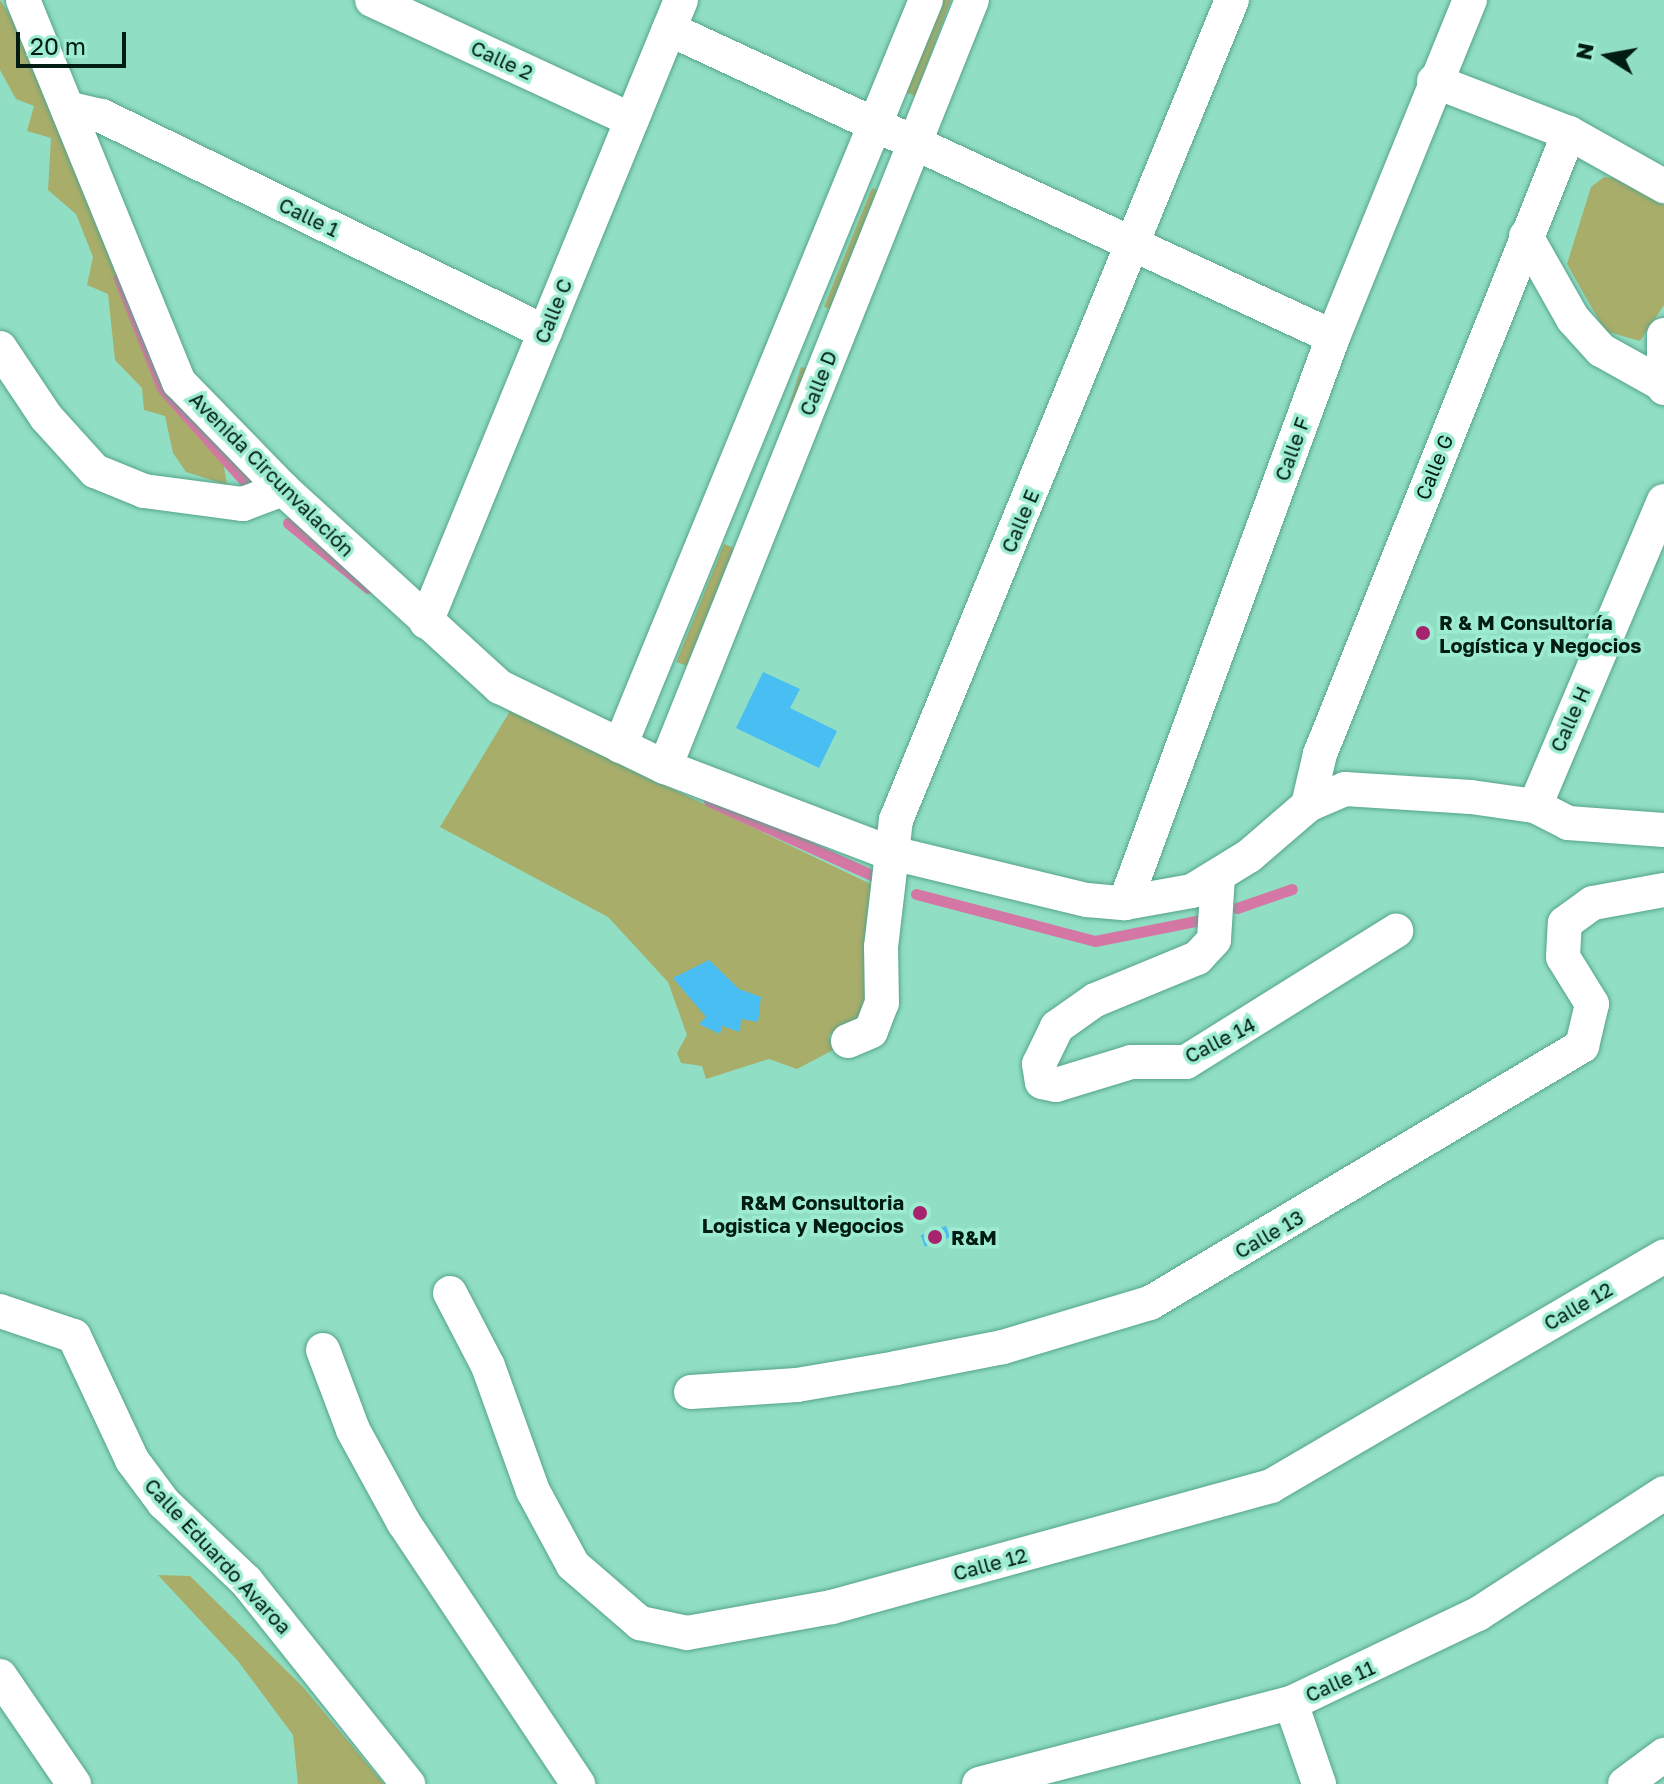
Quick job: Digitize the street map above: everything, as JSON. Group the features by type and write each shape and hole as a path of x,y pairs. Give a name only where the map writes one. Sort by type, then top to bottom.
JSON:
{"street":[{"name":"Calle 2","path":"372,0 632,120"},
{"path":"620,746 926,0"},
{"name":"Calle D","path":"665,767 972,0"},
{"name":"Calle E","path":"848,1041 871,1031 882,1003 888,852 1232,0"},
{"name":"Calle F","path":"1125,903 1333,337 1434,81 1470,0"},
{"name":"Avenida Circunvalación","path":"32,3 179,382 283,489 500,687 665,767 888,852 1125,903"},
{"name":"Calle C","path":"426,622 675,14"},
{"path":"675,14 876,123 1133,249 1333,337"},
{"path":"1434,81 1569,133 1664,186"},
{"name":"Calle 1","path":"71,109 102,116 545,332"},
{"name":"Calle G","path":"1308,805 1320,754 1569,133"},
{"path":"1526,236 1573,319 1601,350 1663,386 1664,335"},
{"path":"0,348 81,461 107,477 144,491 243,504 283,489"},
{"name":"Calle H","path":"1535,806 1664,501"},
{"path":"1125,903 1192,891 1218,876 1308,805 1345,789 1535,806 1568,823 1664,830"},
{"name":"Calle 14","path":"1218,876 1214,940 1197,958 1095,1000 1057,1027 1039,1064 1042,1082 1056,1085 1131,1062 1186,1062 1396,931"},
{"name":"Calle 13","path":"691,1392 797,1385 896,1368 1003,1347 1150,1303 1582,1046 1592,1004 1563,957 1565,923 1593,903 1664,890"},
{"name":"Calle 12","path":"450,1293 488,1366 533,1491 573,1565 640,1623 687,1633 832,1607 1271,1486 1664,1256"},
{"name":"Calle Eduardo Avaroa","path":"0,1311 74,1336 148,1481 246,1581 408,1784"},
{"path":"323,1350 353,1430 404,1523 578,1784"},
{"name":"Calle 11","path":"979,1784 1291,1703 1478,1614 1664,1493"},
{"path":"0,1676 74,1784"},
{"path":"1291,1703 1319,1784"},
{"path":"1625,1784 1664,1755"}],"green space":[{"path":"0,0 23,36 160,388 223,461 227,485 186,472 173,453 165,416 144,410 142,388 115,360 108,294 87,285 93,257 76,214 48,190 51,138 27,131 34,106 16,99 0,70"},
{"path":"939,0 951,0 915,96 906,92"},
{"path":"1604,177 1620,178 1664,205 1664,305 1640,341 1605,331 1567,264 1591,187"},
{"path":"872,188 882,192 834,311 824,307"},
{"path":"801,367 811,370 773,491 764,488"},
{"path":"724,544 734,548 687,666 676,662"},
{"path":"510,711 879,888 877,1017 829,1035 833,1050 797,1069 769,1059 706,1079 702,1066 681,1063 677,1053 687,1035 668,982 608,917 440,827"},
{"path":"158,1575 190,1576 303,1687 384,1784 298,1784 293,1735 238,1661"}],"building":[{"path":"763,672 800,689 790,708 837,731 819,768 736,728"},
{"path":"709,960 739,989 761,997 758,1022 741,1019 740,1032 722,1026 720,1034 699,1024 706,1017 673,978"},
{"name":"R&M","path":"946,1226 950,1237 925,1247 921,1235"}],"waterway":[{"path":"119,278 162,388 255,493"},
{"path":"288,523 368,588"},
{"path":"709,801 882,880"},
{"path":"1237,908 1292,889"},
{"path":"916,894 1095,941 1200,920"}],"place":[{"name":"R & M Consultoría Logística y Negocios","path":"1423,633"},
{"name":"R&M Consultoria Logistica y Negocios","path":"920,1213"},
{"name":"R&M","path":"935,1237"}]}
